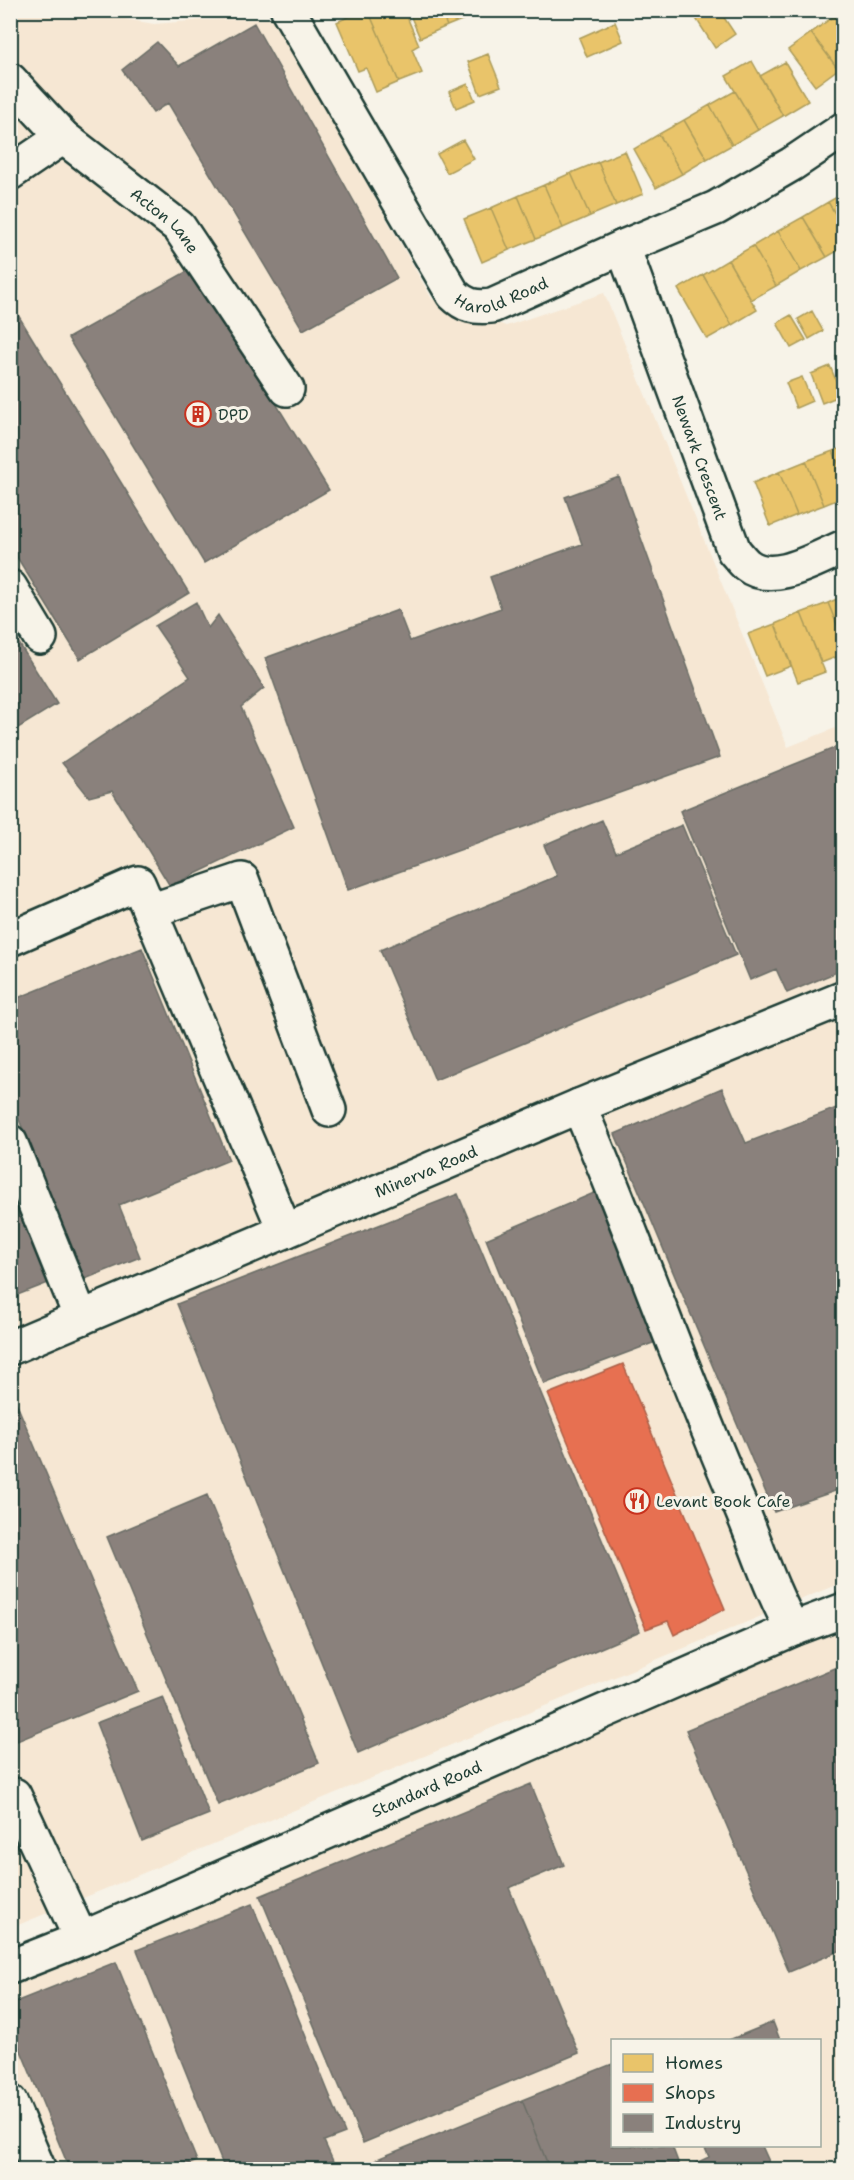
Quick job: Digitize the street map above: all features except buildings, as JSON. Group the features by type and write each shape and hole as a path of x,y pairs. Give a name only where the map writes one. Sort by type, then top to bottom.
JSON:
{"street":[{"name":"Harold Road","path":"288,10 453,294 461,302 476,308 492,306 716,208 792,164 843,129"},
{"name":"Acton Lane","path":"10,80 63,136 179,228 287,389"},
{"path":"10,173 63,136"},
{"name":"Newark Crescent","path":"623,247 734,551 747,565 760,572 771,574 784,572 843,547"},
{"path":"10,588 40,637"},
{"path":"150,911 242,880 329,1110"},
{"path":"10,939 138,883 285,1231"},
{"name":"Minerva Road","path":"10,1348 579,1106 843,998"},
{"path":"579,1106 720,1460 783,1612 793,1629"},
{"path":"10,1142 81,1318"},
{"name":"Standard Road","path":"10,1967 81,1939 793,1629 843,1610"},
{"path":"15,1795 81,1939"},
{"path":"10,2102 39,2169"}],"shaded area":[{"path":"13,10 80,11 154,24 273,18 432,299 506,326 604,293 788,747 843,725 843,1582 11,1928 11,13"},
{"path":"843,1607 843,2169 11,2169 10,1973"}],"place":[{"name":"DPD","path":"198,414"},
{"name":"Levant Book Cafe","path":"637,1501"}]}
